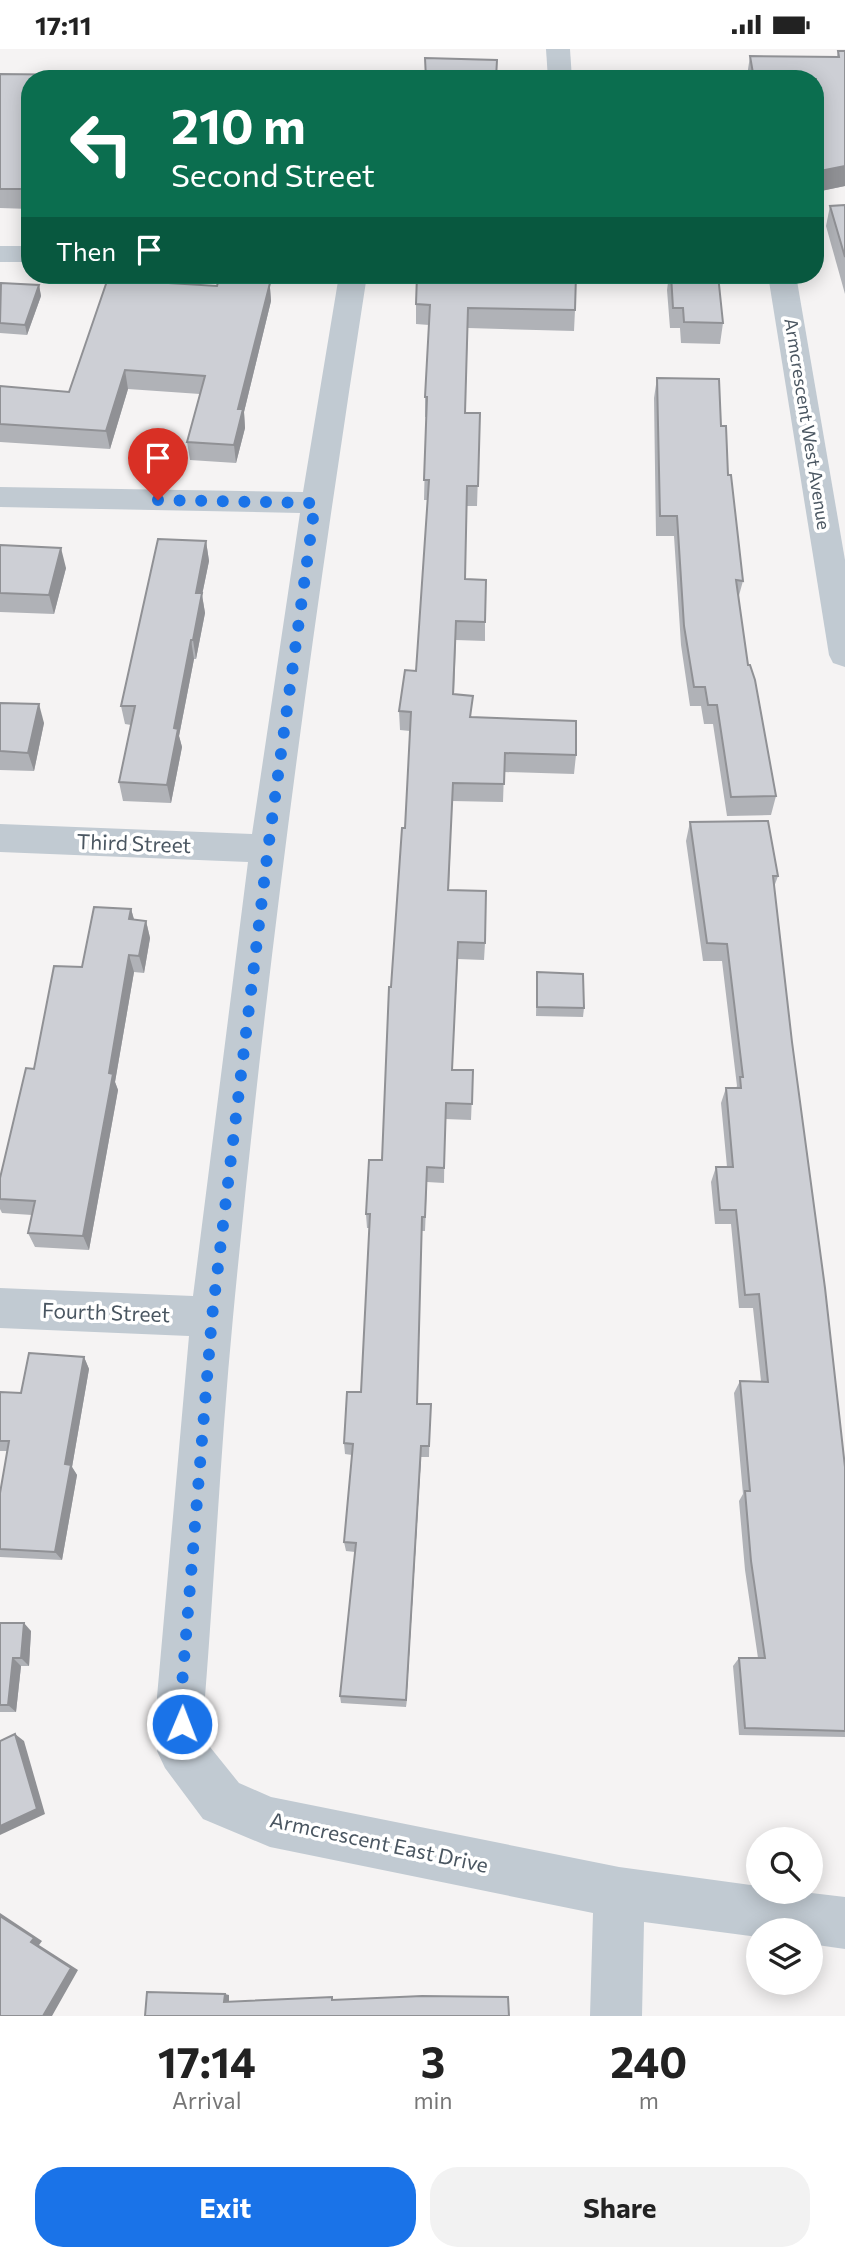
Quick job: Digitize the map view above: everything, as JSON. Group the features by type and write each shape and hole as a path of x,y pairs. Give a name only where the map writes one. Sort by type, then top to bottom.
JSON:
{"street":[{"path":"558,49 559,70"},
{"path":"0,254 21,254"},
{"name":"Armcrescent East Drive","path":"352,284 315,503 268,849 212,1317 181,1697 182,1751 220,1801 270,1822 619,1893"},
{"name":"Armcrescent West Avenue","path":"783,284 845,655"},
{"path":"0,497 315,503"},
{"name":"Third Street","path":"0,838 268,849"},
{"name":"Fourth Street","path":"0,1308 212,1317"},
{"path":"616,2016 619,1893 845,1923"}],"building":[{"path":"838,51 845,51 845,166 824,170 824,70 752,70 750,56 839,57"},
{"path":"425,58 497,60 496,70 426,70"},
{"path":"0,74 21,74 21,189 0,189"},
{"path":"845,205 845,257 830,206"},
{"path":"1,283 39,285 25,325 0,323"},
{"path":"106,284 270,284 238,409 243,409 234,445 187,442 205,376 125,370 106,431 0,424 0,386 69,392"},
{"path":"417,284 576,284 575,310 468,308 465,413 480,413 478,486 467,486 465,579 486,580 485,622 456,621 453,694 473,696 470,717 576,721 576,755 505,753 504,784 453,783 448,890 486,891 485,943 458,942 452,1070 473,1070 472,1104 446,1103 444,1168 427,1167 425,1217 422,1217 417,1404 431,1404 429,1446 421,1446 406,1700 340,1696 356,1543 344,1542 353,1444 344,1443 347,1392 361,1392 370,1214 366,1214 369,1160 382,1160 389,987 402,828 405,828 411,712 399,711 405,670 416,671 429,480 424,480 430,305 416,304"},
{"path":"672,284 719,284 723,323 684,322 683,308 673,308"},
{"path":"657,378 719,379 721,426 726,426 728,475 731,475 743,581 736,580 748,665 755,680 776,796 731,797 717,705 708,705 705,687 694,687 684,626 677,516 660,516"},
{"path":"158,539 206,541 196,593 202,593 174,728 178,729 167,785 119,782 135,706 121,706"},
{"path":"0,545 61,548 49,595 0,593"},
{"path":"0,703 39,704 28,753 0,751"},
{"path":"768,821 778,876 773,876 845,1467 845,1731 745,1728 739,1658 765,1658 751,1561 745,1491 750,1491 740,1381 768,1382 759,1294 745,1295 736,1210 720,1210 716,1167 733,1167 726,1088 741,1088 740,1077 743,1077 727,944 707,943 690,822"},
{"path":"94,907 131,909 129,919 146,921 139,956 129,955 109,1073 113,1074 83,1236 28,1233 35,1201 0,1199 0,1178 26,1068 34,1069 54,966 82,967"},
{"path":"537,972 583,974 584,1008 537,1007"},
{"path":"29,1353 84,1357 65,1464 71,1465 55,1552 0,1549 0,1493 9,1441 0,1441 0,1392 21,1393"},
{"path":"0,1623 24,1623 21,1658 13,1658 8,1705 0,1705"},
{"path":"15,1734 37,1809 0,1826 0,1741"},
{"path":"0,1916 34,1938 31,1942 71,1968 43,2016 0,2016"},
{"path":"147,1992 225,1994 224,2002 332,1997 332,2000 422,1996 508,1997 509,2016 145,2016"}],"route":[{"path":"158,500 315,503 268,849 212,1317 181,1697 182,1724"}]}
